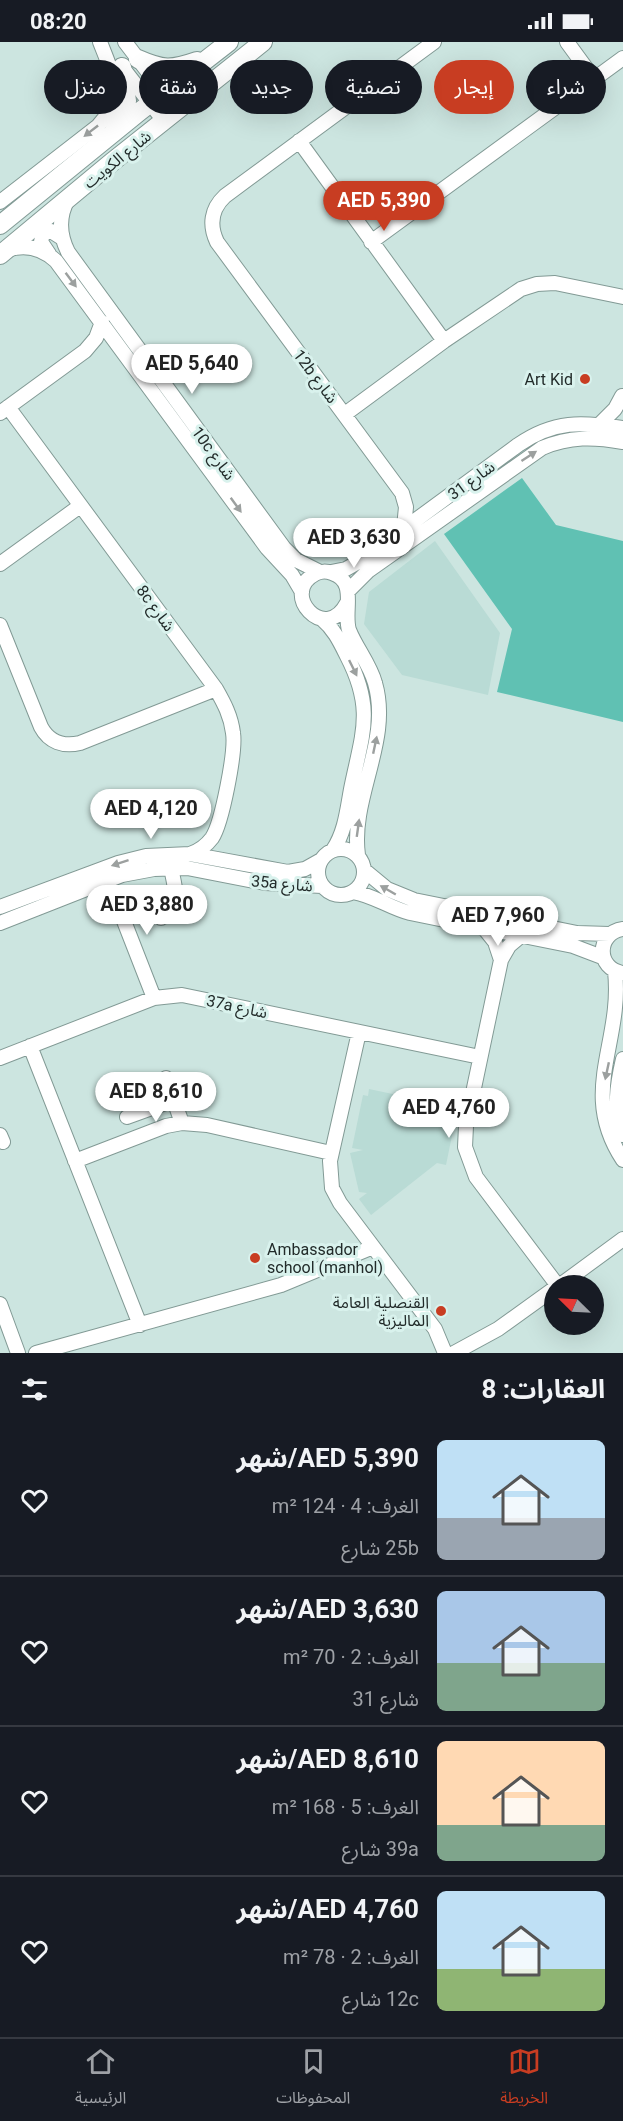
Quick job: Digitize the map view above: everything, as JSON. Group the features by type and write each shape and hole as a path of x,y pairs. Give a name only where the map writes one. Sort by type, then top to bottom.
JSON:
{"main road":[{"name":"شارع الكويت","path":"207,60 229,42"},
{"name":"شارع الكويت","path":"218,71 263,42"},
{"path":"111,134 127,102 130,63 167,69 179,68 210,57"},
{"name":"شارع الكويت","path":"5,220 111,134 150,114"},
{"name":"شارع الكويت","path":"3,253 112,162 124,143 155,114"}],"street":[{"path":"101,42 130,63 139,76"},
{"path":"0,202 106,118 115,97 116,86 101,42"},
{"path":"126,42 130,63"},
{"path":"434,42 299,141 444,341"},
{"path":"567,42 580,60"},
{"path":"606,70 623,58"},
{"path":"371,242 546,114"},
{"name":"12b شارع","path":"299,141 216,205 212,216 212,230 217,242 402,493"},
{"path":"62,238 61,219 69,197"},
{"path":"49,255 40,242 43,233 51,231 62,238"},
{"name":"10c شارع","path":"62,238 68,252 284,548 296,560 325,572"},
{"path":"3,253 23,246 32,247 49,255"},
{"name":"10c شارع","path":"49,255 102,322 267,548 292,575 302,592"},
{"path":"345,414 444,341 513,293 529,286 555,284 623,297"},
{"path":"4,410 85,351 96,338 102,322"},
{"path":"85,351 104,345 119,346"},
{"path":"599,425 611,415 623,398"},
{"name":"8c شارع","path":"4,410 80,506 216,689 231,720 234,743 232,762 215,832"},
{"name":"شارع 31","path":"325,572 353,565 518,445 538,433 574,423 623,428"},
{"name":"شارع 31","path":"348,597 368,571 542,448 556,442 585,437 623,442"},
{"path":"402,493 417,503 435,506"},
{"path":"402,493 406,507 404,527"},
{"path":"0,564 80,506"},
{"path":"348,597 344,609 334,617 322,619 306,609 302,592 308,579 325,572 343,579 348,597 348,625 373,676 379,705 379,726 357,829 357,855 364,870 387,889 414,900 577,933 619,929"},
{"path":"322,619 336,634 356,673 365,707 364,726 343,830 333,850 321,860 318,876 326,890 342,896 353,892 362,883 364,870"},
{"path":"0,625 44,734 57,743 64,745 80,743 216,689"},
{"path":"190,854 205,846 215,832"},
{"path":"215,832 219,847 227,861"},
{"path":"333,850 346,849 357,855"},
{"name":"35a شارع","path":"0,907 125,861 160,855 190,854 288,872 305,869 321,860"},
{"path":"161,918 171,913 174,907 176,892 171,868"},
{"name":"35a شارع","path":"0,923 108,880 138,871 171,868 198,870 265,883 322,886"},
{"path":"108,880 154,998"},
{"path":"353,892 364,894 403,911 573,946 602,957"},
{"path":"483,927 495,942 501,960"},
{"path":"619,929 602,947 602,957 607,965 619,972 618,1010 602,1099 607,1130 623,1160"},
{"path":"522,935 509,946 501,960 465,1126 465,1147 476,1177 549,1275"},
{"name":"37a شارع","path":"0,1058 154,998 169,995 192,996 480,1058"},
{"path":"359,1032 329,1170 336,1196 435,1329 445,1353"},
{"path":"30,1046 140,1325"},
{"path":"623,1059 616,1100 623,1135"},
{"path":"166,1078 182,1123"},
{"path":"128,1117 174,1100"},
{"path":"75,1161 166,1126 182,1123 207,1125 331,1153"},
{"path":"572,1275 623,1239"},
{"path":"36,1353 281,1285 373,1248"},
{"path":"454,1353 498,1329 544,1295"},
{"path":"0,1304 18,1353"}],"shaded area":[{"path":"435,541 500,633 488,695 402,675 364,624 369,592"},
{"path":"369,1089 421,1100 419,1108 456,1116 446,1165 437,1163 371,1215 359,1199 367,1193 359,1192 350,1153 363,1150 352,1148 363,1095 368,1096"}],"green space":[{"path":"522,478 556,525 623,541 623,722 497,692 512,629 444,534"}],"place":[{"name":"Art Kid","path":"585,379"},
{"name":"Ambassador school (manhol)","path":"255,1258"},
{"name":"القنصلية العامة الماليزية","path":"441,1311"}]}
